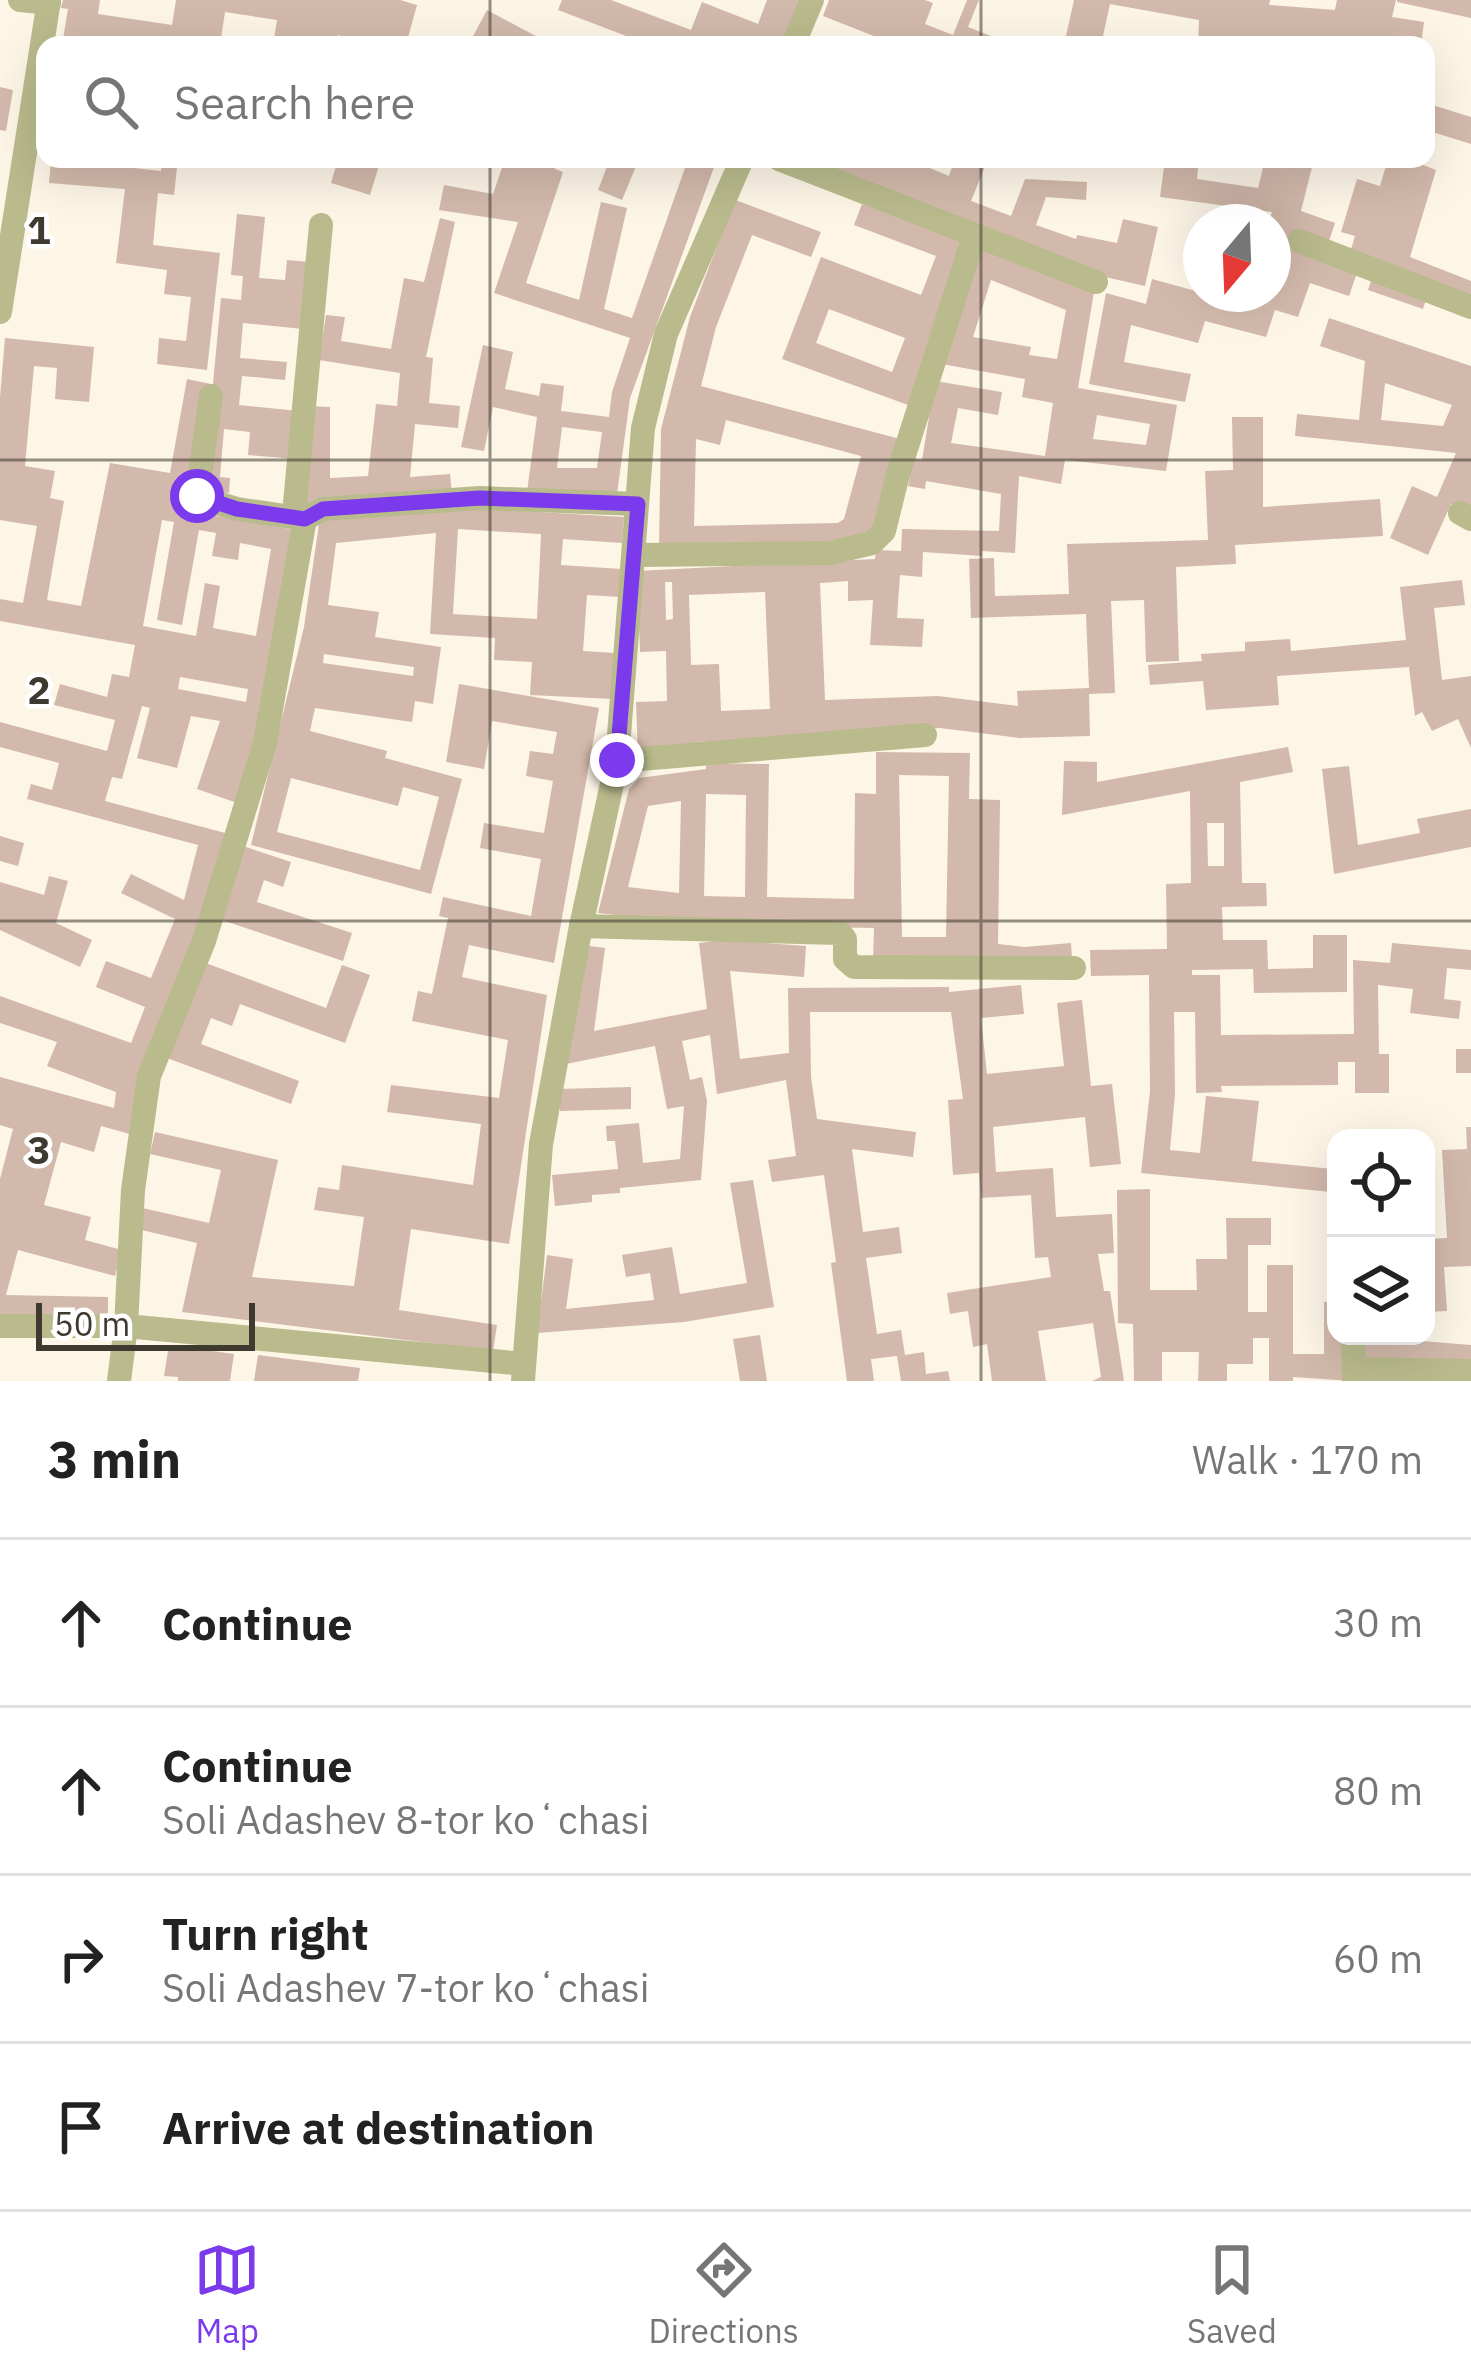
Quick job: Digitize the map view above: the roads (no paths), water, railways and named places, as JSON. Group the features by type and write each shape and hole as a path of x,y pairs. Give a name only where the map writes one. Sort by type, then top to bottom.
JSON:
{"street":[{"path":"20,0 49,2 44,36"},
{"path":"797,36 812,0"},
{"path":"0,312 36,84"},
{"path":"0,1326 126,1326 524,1373 541,1144 617,760 643,428 666,334 738,168"},
{"path":"802,168 1096,282"},
{"path":"118,1381 126,1326 133,1190 149,1076 204,941 265,743 305,519 295,503 321,225"},
{"path":"634,555 830,553 872,543 884,531 974,236"},
{"path":"1299,241 1471,307"},
{"path":"211,396 197,496 237,509 305,519 323,509 480,498 638,504"},
{"path":"617,760 925,735"},
{"path":"581,926 840,933 845,939 845,958 854,967 1074,968"},
{"path":"1353,1345 1354,1375 1471,1371"}]}
